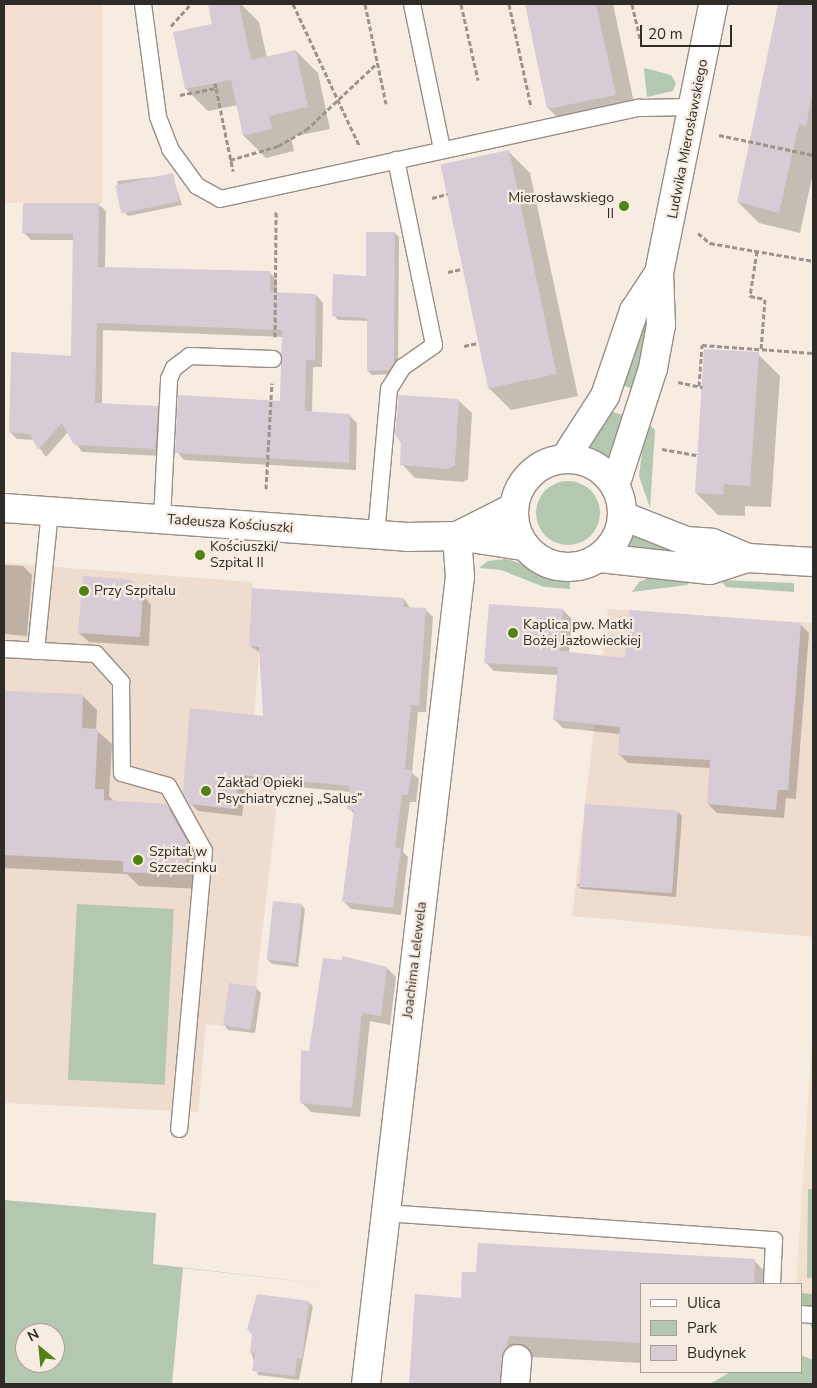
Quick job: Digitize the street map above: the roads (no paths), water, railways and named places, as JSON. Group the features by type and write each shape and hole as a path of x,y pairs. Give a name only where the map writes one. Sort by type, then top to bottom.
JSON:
{"street":[{"name":"Ludwika Mierosławskiego","path":"615,486 653,368 661,325 659,273 695,108 713,4"},
{"name":"Ludwika Mierosławskiego","path":"565,458 606,396 634,311 659,273"},
{"path":"565,458 602,471 615,486 623,516 616,539 600,558 581,567 559,568 539,560 524,546 514,528 513,508 521,483 540,466 565,458"},
{"name":"Tadeusza Kościuszki","path":"4,508 376,535 457,536 524,546"},
{"name":"Tadeusza Kościuszki","path":"457,536 513,508"},
{"path":"623,516 686,541 712,543 748,558 813,562"},
{"name":"Joachima Lelewela","path":"366,1384 460,577 457,536"},
{"path":"600,558 710,570 748,558"}],"lane":[{"path":"143,4 158,117 170,149 204,192 231,200 442,149 639,108 695,108"},
{"path":"412,4 442,149"},
{"path":"376,535 389,389 403,367 434,345 396,160"},
{"path":"162,519 169,379 174,368 190,356 273,359"},
{"path":"36,651 50,511"},
{"path":"4,648 96,654 121,682 122,773 168,786 204,851 179,1129"},
{"path":"386,1213 774,1240 772,1283"}],"place":[{"name":"Mierosławskiego II","path":"624,206"},
{"name":"Kościuszki/ Szpital II","path":"200,555"},
{"name":"Przy Szpitalu","path":"84,591"},
{"name":"Kaplica pw. Matki Bożej Jazłowieckiej","path":"513,633"},
{"name":"Zakład Opieki Psychiatrycznej „Salus”","path":"206,791"},
{"name":"Szpital w Szczecinku","path":"138,860"}]}
